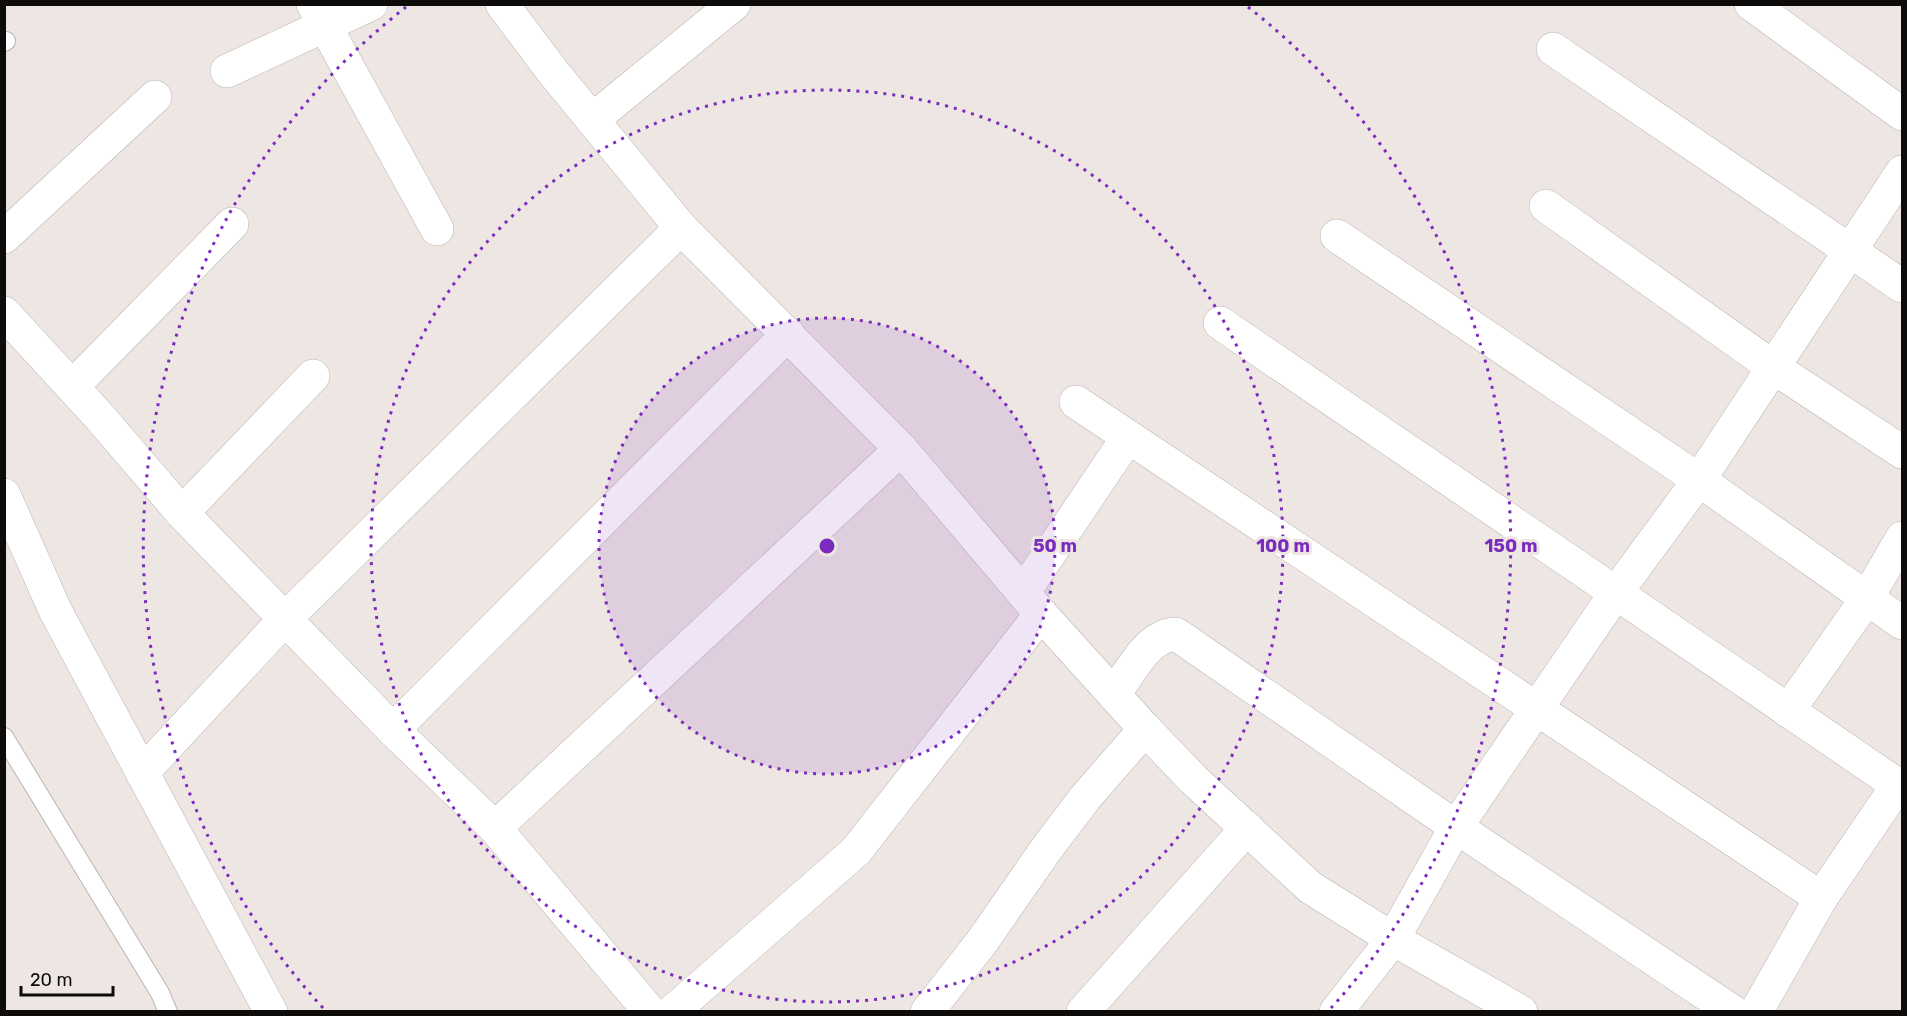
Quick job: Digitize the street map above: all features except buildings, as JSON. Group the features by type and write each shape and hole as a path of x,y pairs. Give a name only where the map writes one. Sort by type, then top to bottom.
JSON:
{"street":[{"path":"227,71 320,14 371,4"},
{"path":"502,4 592,120 681,228 901,449 1032,604 1194,780 1311,888 1393,939 1521,1011"},
{"path":"592,120 734,4"},
{"path":"1751,4 1902,114"},
{"path":"320,14 437,229"},
{"path":"1553,49 1902,286"},
{"path":"4,237 155,97"},
{"path":"1336,1011 1393,939 1456,827 1615,594 1699,480 1902,172"},
{"path":"1546,206 1773,367 1902,452"},
{"path":"72,387 232,224"},
{"path":"142,773 285,619 681,228"},
{"path":"1337,236 1699,480 1902,623"},
{"path":"4,313 98,415 182,513 393,730 495,828 650,1011"},
{"path":"1220,322 1900,787 1821,898 1756,1011"},
{"path":"393,730 788,334"},
{"path":"182,513 313,376"},
{"path":"1076,402 1821,898"},
{"path":"672,1011 856,851 1032,604 1128,437"},
{"path":"495,828 901,449"},
{"path":"4,495 56,612 271,1011"},
{"path":"1788,711 1867,598 1902,538"},
{"path":"1114,695 1143,654 1158,639 1167,634 1176,634 1456,827 1733,1011"},
{"path":"927,1011 981,944 1045,851 1085,798 1145,729"},
{"path":"1083,1011 1247,828"}],"lane":[{"path":"4,737 168,1011"}]}
